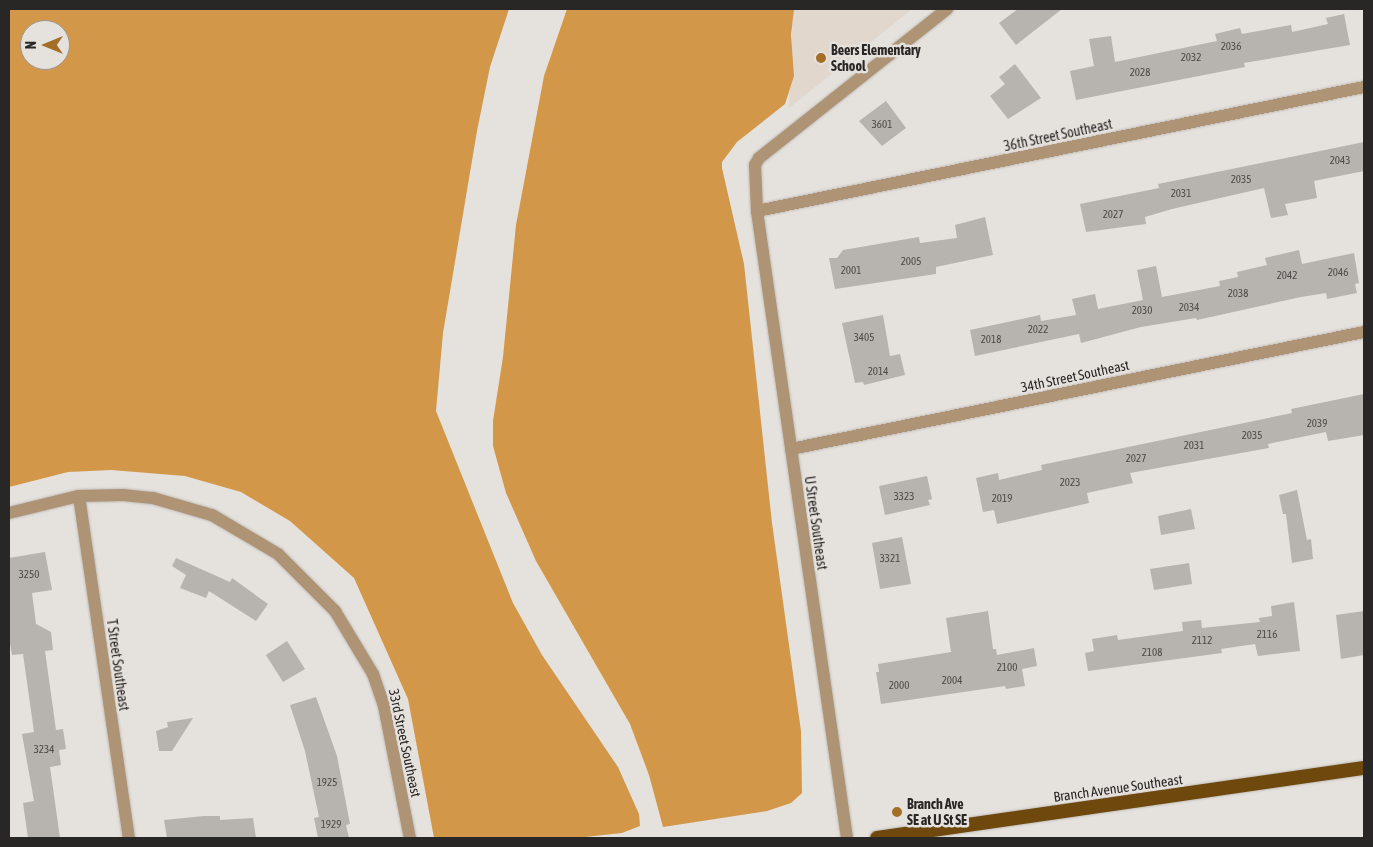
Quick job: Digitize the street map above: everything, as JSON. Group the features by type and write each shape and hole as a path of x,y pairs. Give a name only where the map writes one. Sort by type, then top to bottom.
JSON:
{"highway":[{"name":"Branch Avenue Southeast","path":"876,838 1364,768"}],"street":[{"name":"U Street Southeast","path":"847,838 757,211 755,172 759,158 947,9"},
{"name":"36th Street Southeast","path":"757,211 1364,87"},
{"name":"34th Street Southeast","path":"791,449 1364,332"},
{"name":"33rd Street Southeast","path":"9,513 80,496 138,496 198,509 262,542 308,581 347,628 377,684 410,838"},
{"name":"T Street Southeast","path":"80,496 128,838"}],"shaded area":[{"path":"9,9 509,9 490,67 477,131 443,333 436,411 513,603 542,655 618,767 639,814 640,826 622,833 576,838 434,838 408,699 354,578 290,521 241,492 185,476 111,470 68,472 9,487"},
{"path":"567,9 794,9 791,35 794,76 785,104 737,142 722,162 744,264 772,523 801,731 802,793 791,803 767,811 663,827 649,775 630,724 536,561 506,493 493,446 493,421 503,357 516,225 544,76"},
{"name":"Beers Elementary School","path":"793,9 912,9 789,108"}],"building":[{"path":"1018,9 1062,9 1016,45 999,23"},
{"path":"1344,14 1350,45 1244,63 1245,67 1076,100 1070,71 1094,66 1089,39 1111,36 1115,62 1217,41 1215,34 1240,28 1242,34 1291,25 1292,32 1328,24 1326,18"},
{"path":"1015,64 1041,98 1008,119 990,96 1005,84 999,77"},
{"path":"886,101 906,128 882,146 859,121"},
{"path":"1364,142 1364,171 1314,181 1317,198 1285,204 1288,215 1271,218 1264,188 1145,217 1146,224 1086,232 1080,204 1159,188 1158,184"},
{"path":"985,217 993,255 936,267 936,274 835,289 829,258 837,258 843,250 919,237 920,243 957,238 955,225"},
{"path":"1299,250 1302,264 1354,253 1359,283 1355,284 1357,293 1327,299 1326,293 1301,297 1197,320 1196,318 1141,327 1081,343 1079,334 975,356 970,330 1040,315 1041,321 1076,315 1072,299 1095,294 1098,309 1143,300 1137,270 1156,266 1162,297 1220,286 1219,281 1238,277 1237,272 1267,265 1265,258"},
{"path":"883,315 890,356 900,354 905,375 864,385 863,382 855,383 842,323"},
{"path":"1364,394 1364,435 1328,441 1326,432 1268,444 1269,448 1130,473 1133,483 1087,493 1089,503 997,524 994,510 983,512 976,478 998,473 999,480 1042,470 1041,465 1292,413 1291,409"},
{"path":"927,476 932,499 928,500 930,505 885,515 879,486"},
{"path":"1297,490 1307,540 1311,539 1313,559 1292,563 1286,514 1283,514 1279,495"},
{"path":"1191,509 1195,529 1161,535 1158,516"},
{"path":"902,537 911,584 880,589 872,543"},
{"path":"45,552 52,590 32,593 36,624 51,632 53,650 45,651 56,730 63,729 66,749 59,750 61,765 50,767 60,838 28,838 23,803 34,801 22,734 34,732 23,654 12,655 9,637 9,558"},
{"path":"176,558 230,582 232,578 268,604 256,621 209,591 206,598 180,588 186,575 172,566"},
{"path":"1189,563 1192,584 1154,590 1150,569"},
{"path":"1294,602 1300,651 1258,656 1255,644 1221,649 1222,653 1088,671 1085,653 1094,651 1092,639 1117,635 1118,640 1183,631 1182,622 1201,620 1202,628 1260,622 1259,618 1272,616 1271,606"},
{"path":"988,611 993,649 996,649 997,655 1034,648 1037,666 1022,669 1025,686 1006,689 1005,686 881,704 876,672 879,672 878,664 951,652 946,618"},
{"path":"1364,611 1364,655 1341,659 1336,615"},
{"path":"287,641 305,669 283,682 266,655"},
{"path":"316,697 337,756 350,824 346,825 349,838 318,838 314,818 319,817 305,751 290,705"},
{"path":"193,718 172,751 159,751 156,731 168,727 167,722"},
{"path":"220,816 220,820 253,818 256,838 167,838 164,820"}],"place":[{"name":"Beers Elementary School","path":"821,58"},
{"name":"Branch Ave SE at U St SE","path":"897,812"}]}
